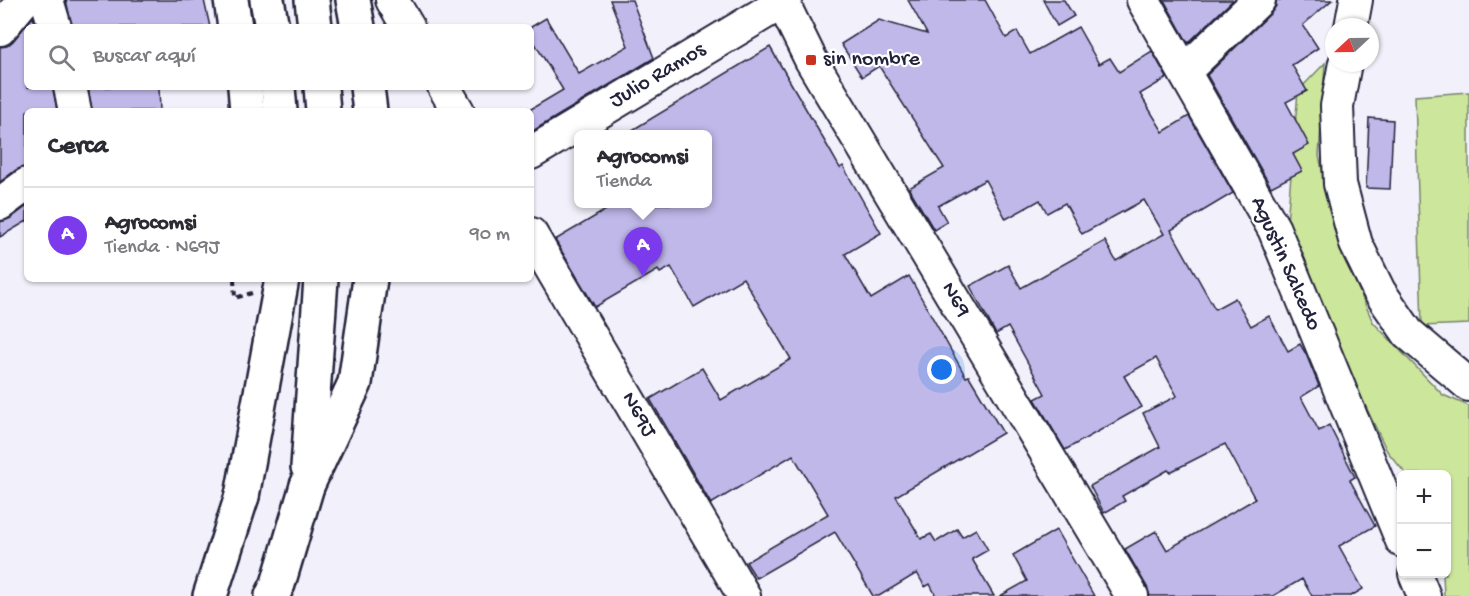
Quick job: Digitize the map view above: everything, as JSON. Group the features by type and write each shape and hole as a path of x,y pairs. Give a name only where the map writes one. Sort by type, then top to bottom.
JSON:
{"main road":[{"path":"231,0 235,24"},
{"path":"267,0 271,24"},
{"path":"312,0 315,24"},
{"path":"353,0 357,24"},
{"path":"245,90 247,108"},
{"path":"278,90 280,108"},
{"path":"321,90 323,108"},
{"path":"368,90 370,108"},
{"path":"210,596 242,496 254,410 259,282"},
{"path":"307,486 321,282"},
{"path":"272,596 278,584 307,486 355,383 370,282"}],"street":[{"path":"0,29 24,0"},
{"path":"47,0 54,24"},
{"path":"392,0 406,24"},
{"name":"Agustin Salcedo","path":"1143,0 1274,229 1397,531"},
{"path":"1185,71 1259,0"},
{"path":"1353,18 1356,0"},
{"name":"Julio Ramos","path":"534,151 784,1"},
{"name":"N69","path":"784,1 811,60 1132,596"},
{"path":"1343,72 1337,105 1340,184 1356,244 1378,291 1408,333 1469,385"},
{"path":"71,90 74,108"},
{"path":"446,90 456,108"},
{"path":"0,204 24,186"},
{"name":"N69J","path":"534,239 744,596"},
{"path":"1417,578 1424,596"}],"green space":[{"path":"1325,63 1319,156 1339,245 1373,322 1443,395 1469,406 1469,596 1444,596 1443,578 1451,578 1451,470 1403,470 1387,451 1354,382 1287,223 1298,91"},
{"path":"1469,92 1469,324 1422,326 1415,96"}],"building":[{"path":"66,0 204,0 209,24 71,24"},
{"path":"610,0 632,0 654,58 534,130 533,108 563,90 534,42 534,25 546,18 579,74 628,46"},
{"path":"908,0 985,0 1006,38 1017,31 1030,54 1078,27 1099,64 1110,58 1119,72 1152,51 1167,78 1140,94 1163,132 1189,116 1233,193 1171,230 1215,309 1235,298 1251,326 1269,316 1288,351 1300,344 1306,354 1319,386 1301,397 1319,431 1329,425 1355,477 1350,480 1375,526 1339,546 1363,589 1351,596 1312,596 1302,579 1273,596 1150,596 1125,549 1156,531 1167,550 1255,499 1225,444 1170,472 1168,470 1122,496 1125,501 1104,513 1090,486 1160,447 1143,413 1177,396 1156,358 1124,376 1142,407 1065,450 1035,399 1045,394 1008,327 996,334 970,286 1008,265 1021,288 1105,241 1116,261 1164,234 1144,200 1082,234 1065,203 1047,213 1040,200 1006,219 985,180 938,206 947,222 934,230 909,188 944,168 879,66 862,77 841,44 879,20 927,34"},
{"path":"1043,0 1064,0 1074,16 1057,26"},
{"path":"1164,0 1233,0 1188,43"},
{"path":"1276,0 1332,0 1303,25 1318,48 1292,65 1307,91 1286,102 1309,145 1293,154 1302,171 1271,187 1207,75 1271,13 1276,6"},
{"path":"33,17 35,24 27,24"},
{"path":"24,28 24,90 54,90 56,108 24,108 24,167 0,182 0,47 7,46"},
{"path":"770,47 840,168 843,166 881,233 845,254 871,299 909,276 966,377 969,376 1003,433 896,496 921,539 931,534 936,542 957,529 962,537 976,529 988,550 972,559 994,596 936,596 930,584 925,587 917,573 879,596 873,596 835,532 756,578 746,562 828,514 793,455 711,504 650,399 702,368 721,400 791,359 743,278 694,307 671,267 660,273 658,270 595,307 555,240 609,208 712,208 712,130 632,130"},
{"path":"88,90 159,90 160,108 92,108"},
{"path":"1369,118 1393,120 1390,189 1366,188"},
{"path":"24,208 24,223 0,237 0,222 11,218"},
{"path":"1056,530 1094,596 1000,596 1027,581 1013,555"}],"place":[{"name":"sin nombre","path":"811,60"},
{"name":"Agrocomsi","path":"643,277"}]}
